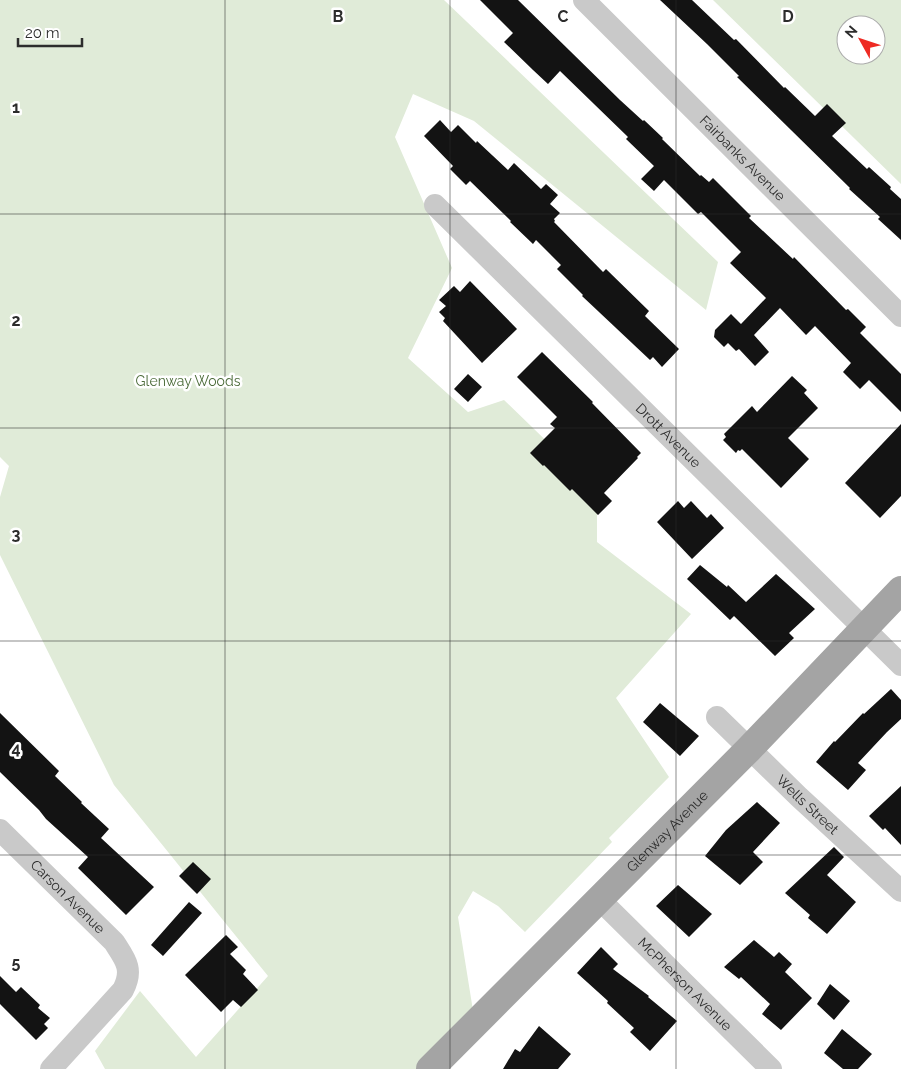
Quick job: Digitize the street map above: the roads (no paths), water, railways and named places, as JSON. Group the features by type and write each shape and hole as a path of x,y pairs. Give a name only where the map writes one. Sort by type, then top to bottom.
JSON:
{"main road":[{"name":"Glenway Avenue","path":"430,1069 749,749 901,590"}],"street":[{"name":"Fairbanks Avenue","path":"584,0 901,316"},
{"name":"Drott Avenue","path":"436,205 901,665"},
{"name":"Wells Street","path":"717,717 799,797 901,891"},
{"name":"Carson Avenue","path":"0,830 114,942 128,968 123,990 51,1069"},
{"name":"McPherson Avenue","path":"599,899 771,1069"}],"park label":[{"name":"Glenway Woods","path":"188,381"}]}
